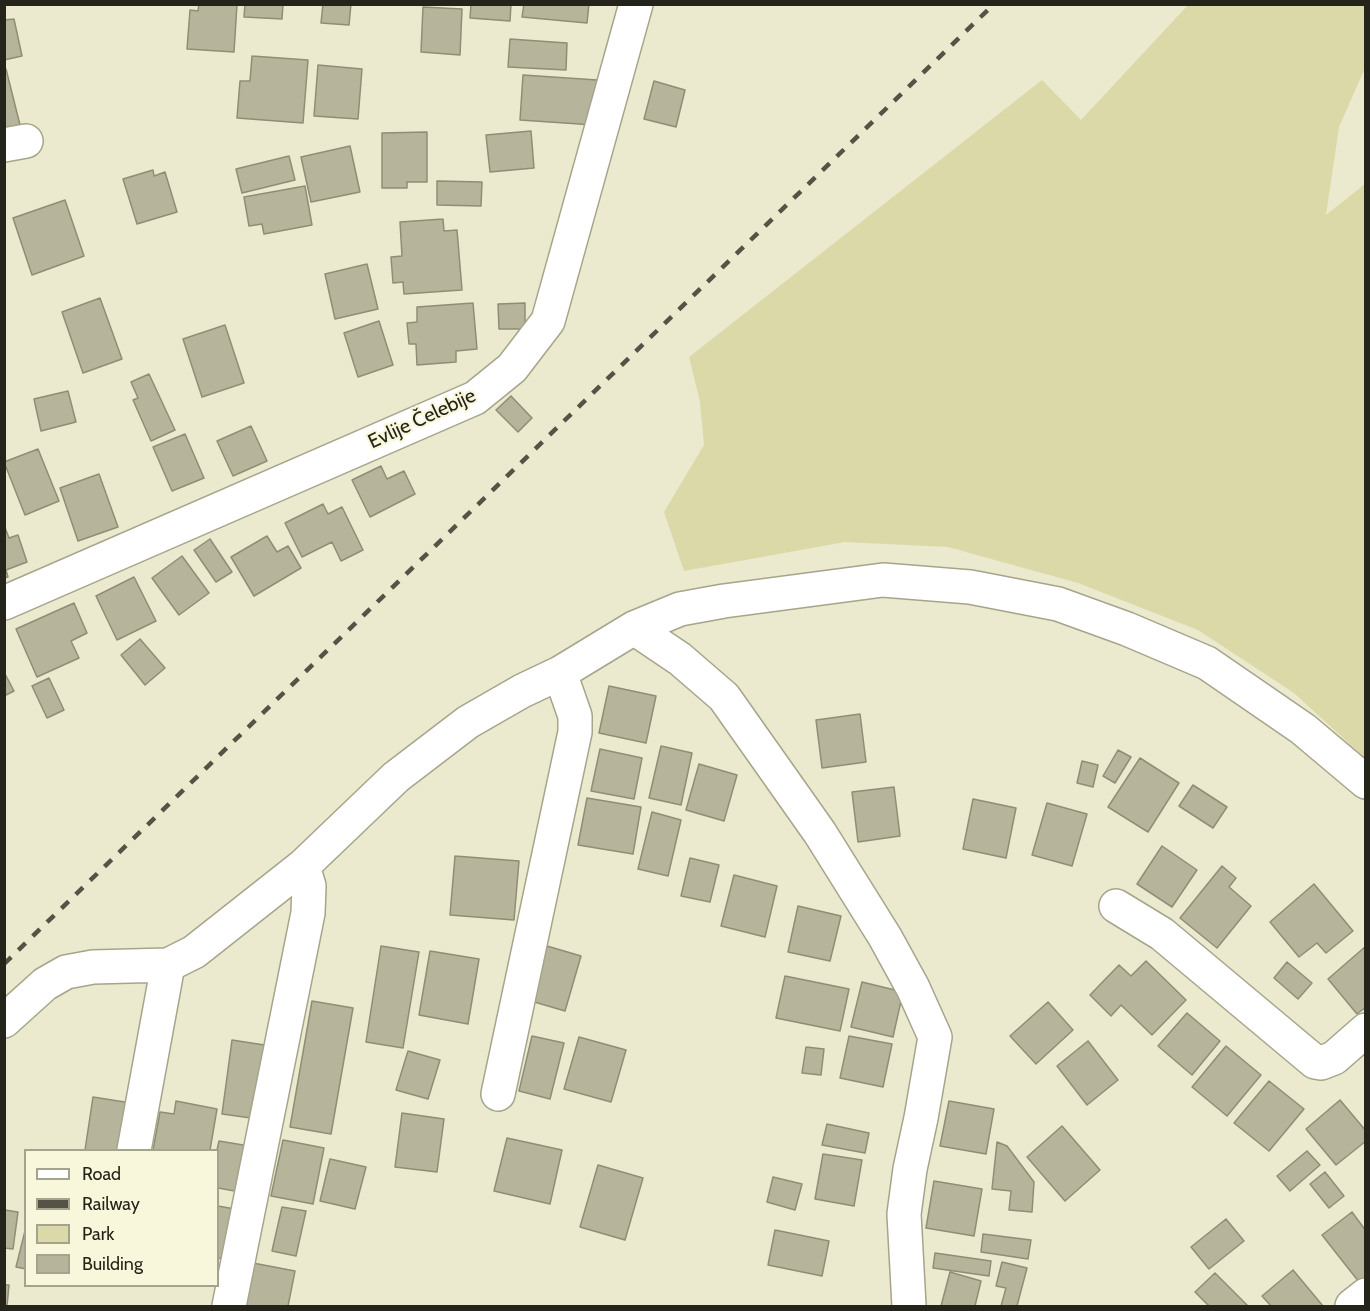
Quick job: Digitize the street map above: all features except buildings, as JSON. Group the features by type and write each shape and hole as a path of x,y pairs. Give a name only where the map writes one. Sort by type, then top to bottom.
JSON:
{"street":[{"name":"Evlije Čelebije","path":"4,603 475,398 513,368 548,321 636,4"},
{"path":"4,1021 45,984 66,972 93,967 168,965 194,952 303,866 396,777 468,722 522,691 560,673 634,628 680,609 724,601 883,580 970,587 1058,604 1127,628 1207,663 1303,729 1365,782"},
{"path":"634,628 680,659 724,697 820,833 885,937 913,988 935,1037 921,1118 909,1169 904,1214 909,1306"},
{"path":"498,1094 575,732 575,716 560,673"},
{"path":"229,1306 308,913 309,886 303,866"},
{"path":"1116,906 1162,934 1315,1062 1321,1063 1334,1058 1365,1030"},
{"path":"134,1149 168,965"},
{"path":"1352,1306 1365,1295"}],"green space":[{"path":"1188,5 1365,5 1365,68 1339,127 1326,215 1365,184 1365,758 1294,693 1198,630 1078,583 948,547 845,542 684,571 664,512 704,445 700,402 689,357 1042,80 1081,120"}],"railway":[{"path":"4,964 994,4"}]}
